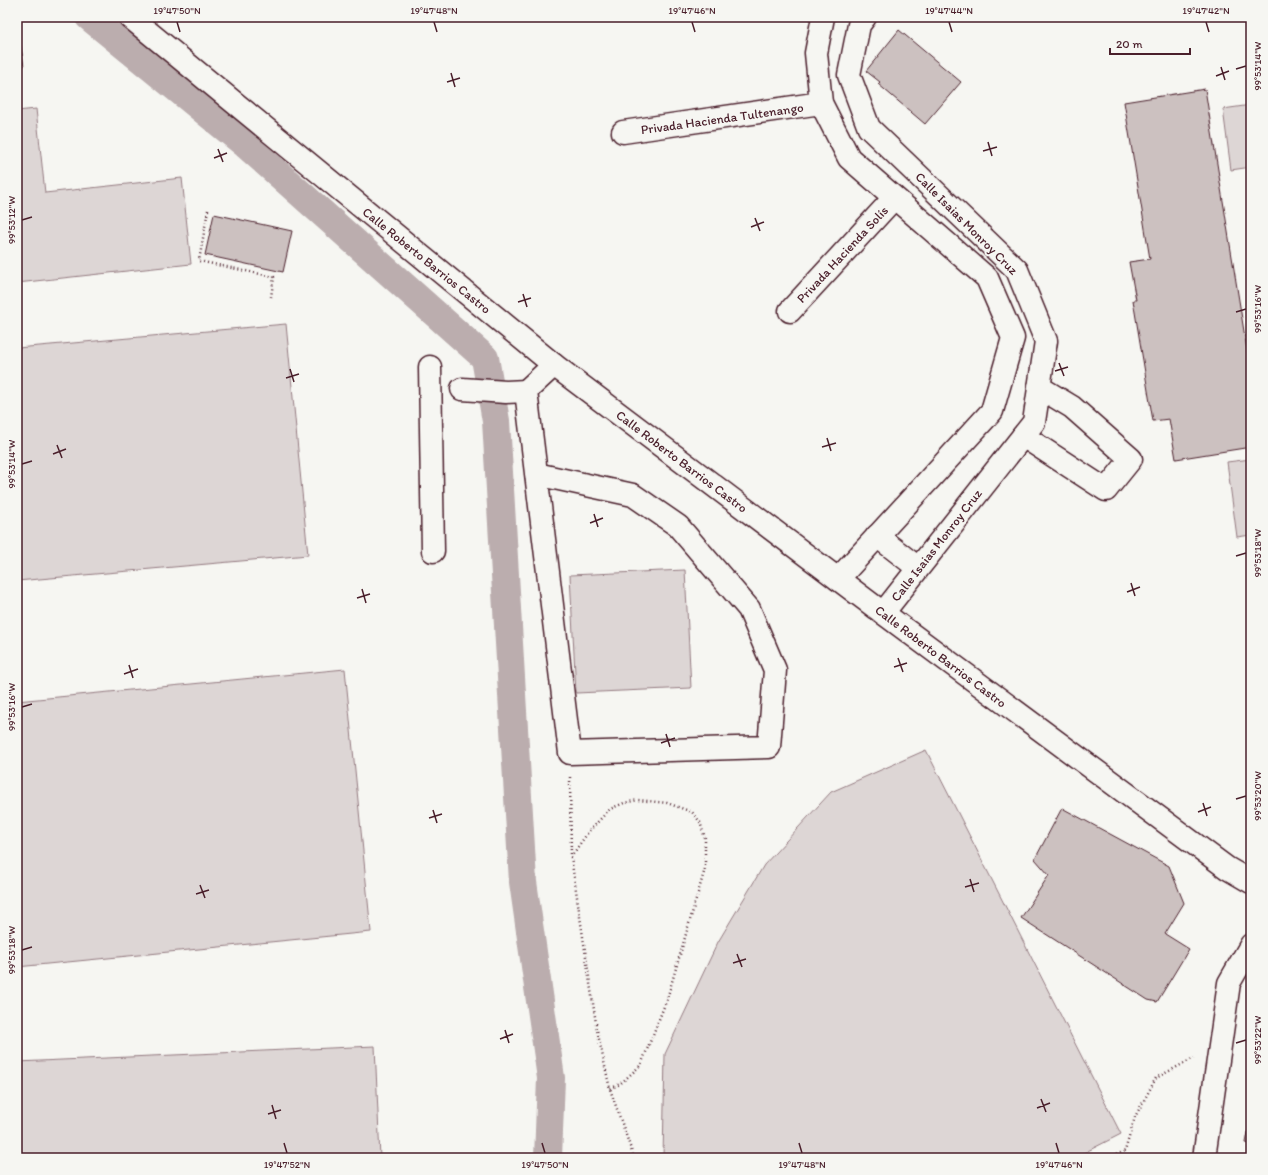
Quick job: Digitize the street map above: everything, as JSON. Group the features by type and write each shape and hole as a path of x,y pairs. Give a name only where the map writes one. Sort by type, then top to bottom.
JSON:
{"street":[{"name":"Calle Roberto Barrios Castro","path":"130,17 554,365 883,613 1227,868 1251,882"},
{"name":"Calle Isaias Monroy Cruz","path":"865,17 859,25 849,75 869,128 1017,270 1046,341 1034,422 883,613"},
{"name":"Calle Isaias Monroy Cruz","path":"822,18 816,53 821,103 849,158 986,278 1013,338 992,411 838,579"},
{"name":"Privada Hacienda Tultenango","path":"623,132 821,103"},
{"name":"Privada Hacienda Solís","path":"790,311 894,198"},
{"path":"462,389 516,391 554,365"},
{"path":"430,367 434,551"},
{"path":"1023,436 1106,490 1131,459 1072,407 1039,387"},
{"path":"516,391 536,474 570,753 769,748 775,670 749,610 678,526 633,495 536,474"},
{"path":"877,536 918,568"},
{"path":"1204,1158 1230,984 1251,945"}],"path":[{"path":"208,210 199,261 274,277 271,297"},
{"path":"570,753 571,857 597,1030 610,1089 634,1158"},
{"path":"571,857 589,831 610,809 624,803 638,800 667,802 692,812 700,822 705,838 705,869 668,999 641,1065 620,1084 610,1089"},
{"path":"1109,1158 1125,1150 1135,1117 1156,1078 1221,1044"}],"shaded area":[{"path":"1251,105 1251,167 1231,170 1223,109"},
{"path":"36,109 45,193 182,178 191,264 17,283 17,111"},
{"path":"286,324 308,555 17,581 17,348"},
{"path":"1251,459 1251,535 1237,537 1227,462"},
{"path":"685,570 691,688 576,693 570,575"},
{"path":"345,669 371,932 17,967 17,701"},
{"path":"926,750 1121,1134 1074,1158 663,1158 665,1054 718,942 764,865 831,792"},
{"path":"375,1046 380,1158 17,1158 17,1062"}],"building":[{"path":"17,24 24,66 17,68"},
{"path":"899,30 961,82 925,124 878,84 880,82 866,71"},
{"path":"1205,89 1251,375 1251,447 1176,459 1169,419 1153,421 1133,300 1136,300 1129,262 1150,259 1124,102"},
{"path":"214,214 292,231 283,272 205,255"},
{"path":"1062,808 1169,866 1184,903 1165,934 1189,949 1157,1002 1148,1000 1021,918 1049,875 1035,859"},
{"path":"1251,1116 1251,1144 1246,1143"}],"waterway":[{"path":"89,17 246,145 485,358 496,421 523,882 551,1078 548,1158"}]}
